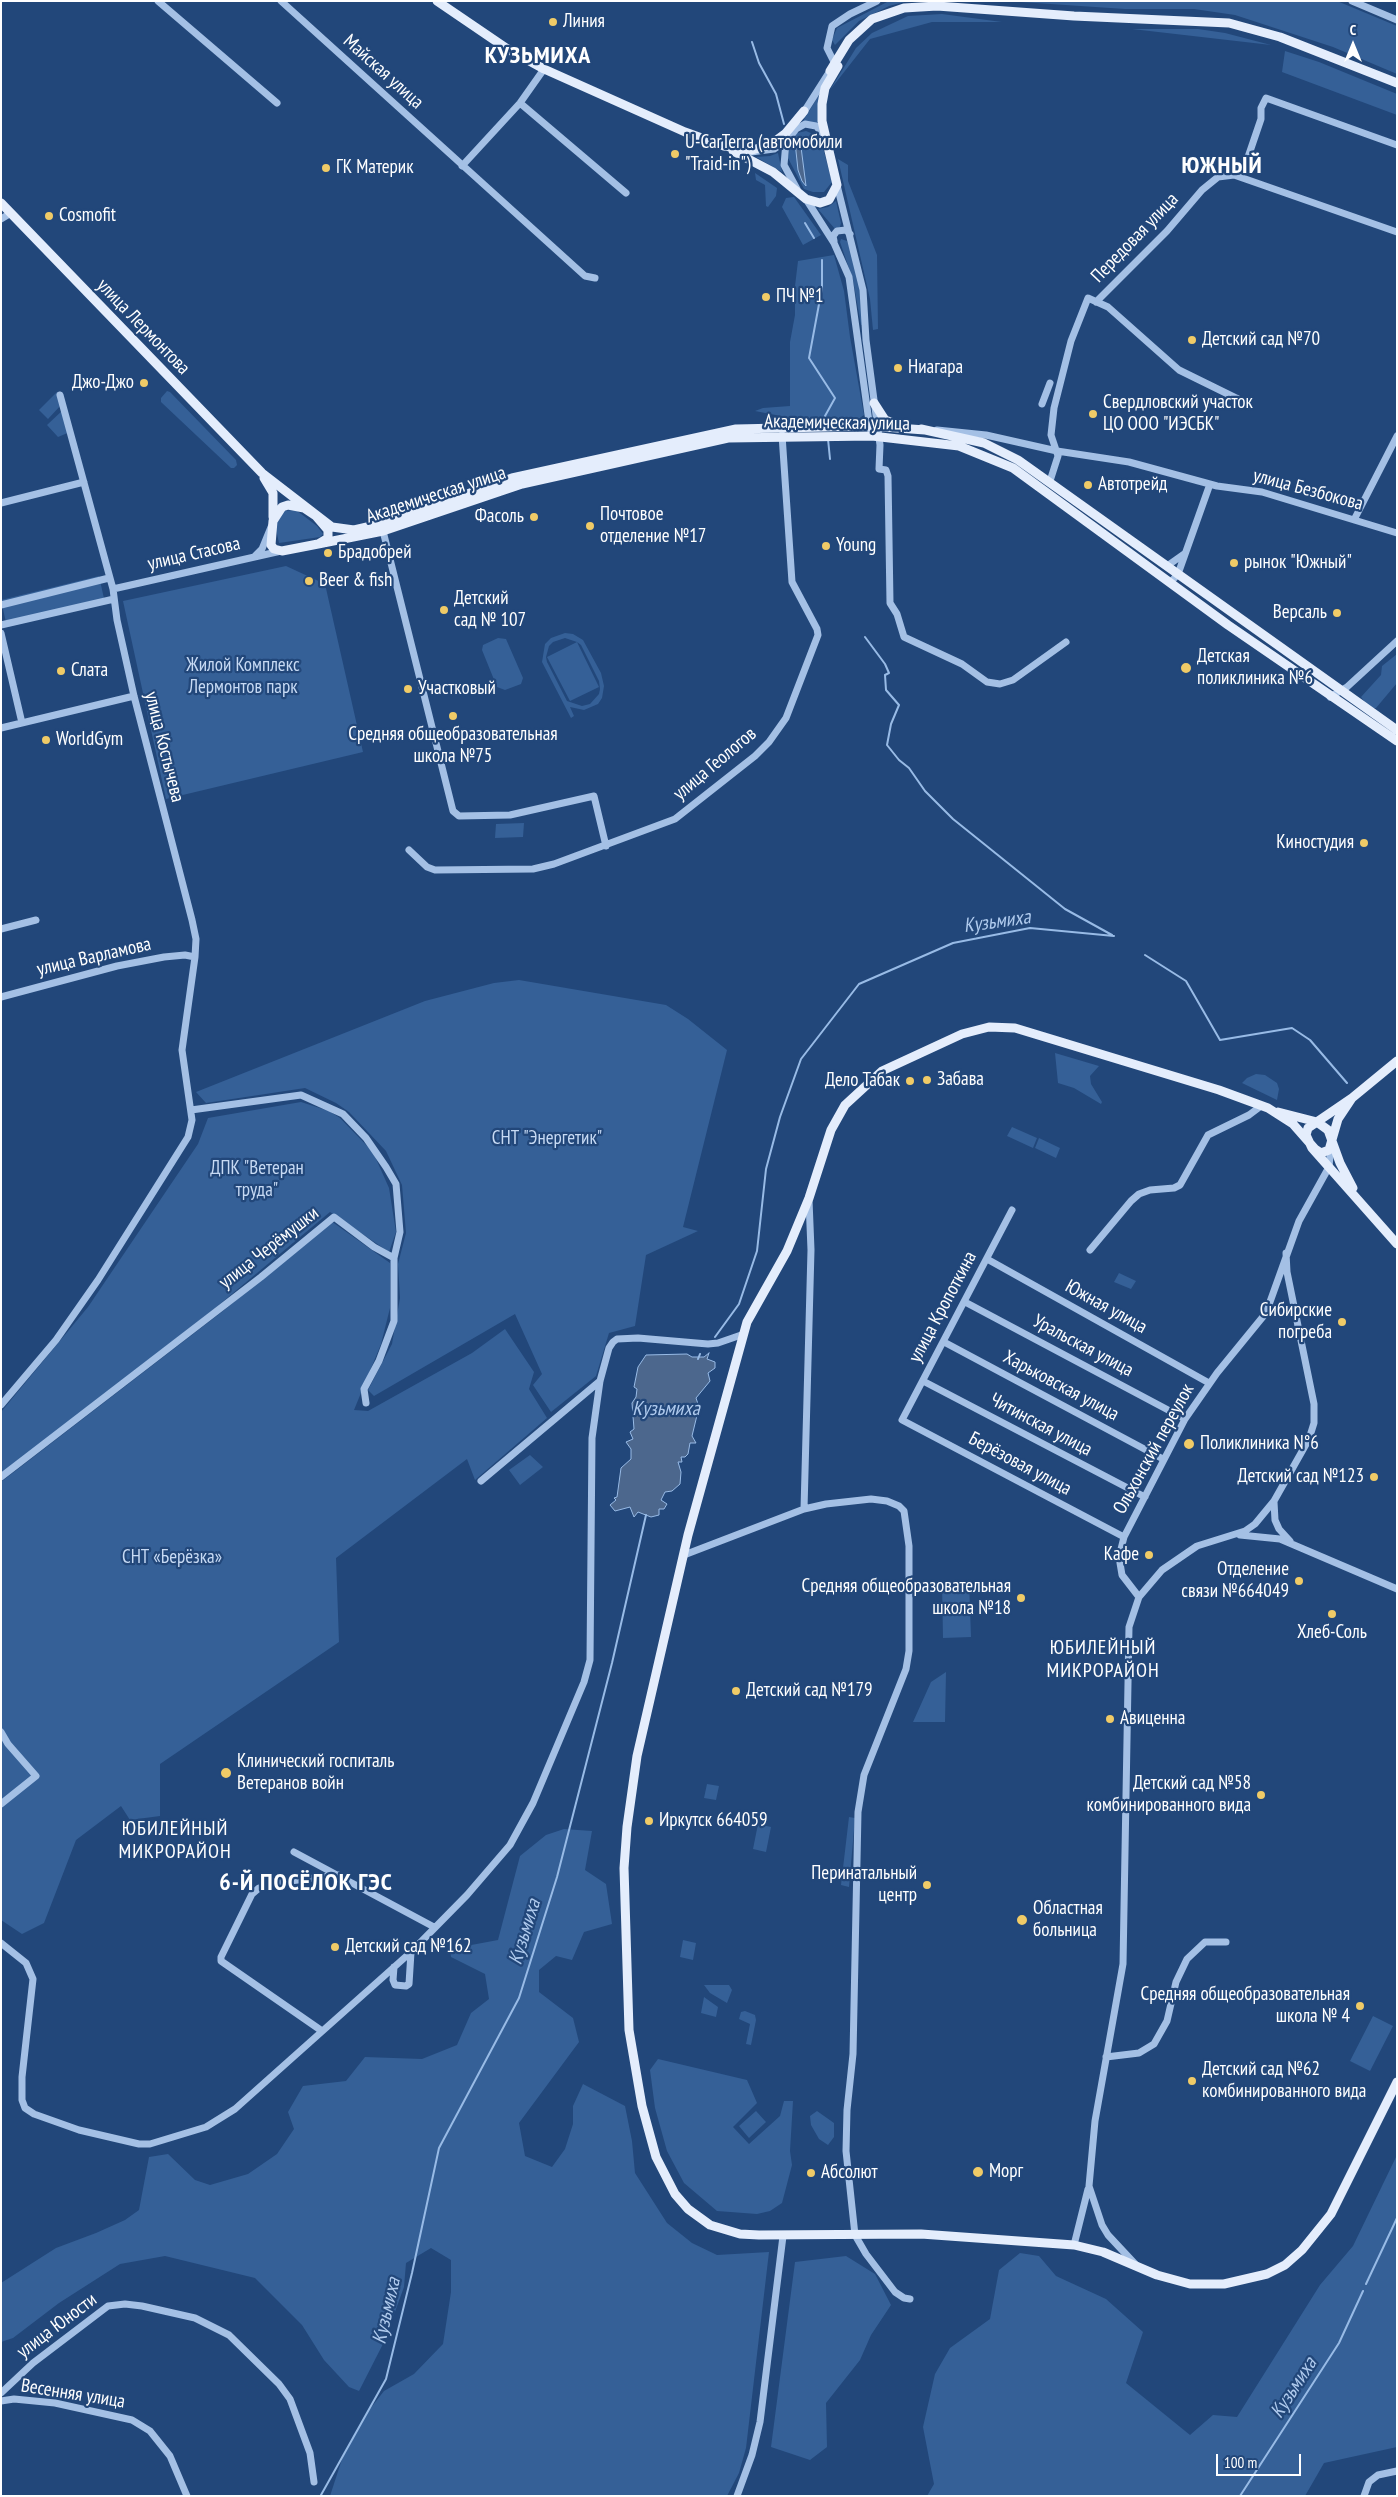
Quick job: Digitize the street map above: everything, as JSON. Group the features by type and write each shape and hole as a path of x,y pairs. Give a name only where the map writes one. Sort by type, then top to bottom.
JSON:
{"main road":[{"path":"437,1 506,48 544,69 685,132 724,146 773,172 805,198 814,202 825,203 833,196 837,185 822,118 822,101 827,84 851,38 864,25 888,12 913,7 937,6 1074,16 1217,21 1251,27 1280,36 1397,83"},
{"path":"724,146 755,150 773,144 787,132 804,111"},
{"name":"улица Лермонтова","path":"1,203 262,473 332,527 354,530 389,522 512,478 712,433 762,427 826,431"},
{"path":"874,404 882,416 892,423 984,443 1002,451 1050,481 1397,730"},
{"path":"874,431 926,430"},
{"name":"Академическая улица","path":"318,544 383,531 506,489 558,475 728,438 826,431 874,431 959,446 1005,464 1045,490 1170,584 1330,697 1397,741"},
{"name":"улица Лермонтова","path":"262,473 273,493 272,521"},
{"path":"288,505 304,508 316,516 326,527 329,534 325,540 318,544 282,551 274,549 271,545 272,521 282,507 288,505"},
{"path":"1189,597 1199,589"},
{"path":"1370,1213 1346,1177 1325,1128 1303,1118 1275,1111 1219,1090 1015,1028 989,1027 962,1034 882,1071 845,1106 831,1130 809,1198 787,1251 756,1304 744,1334 684,1555 637,1756 627,1827 624,1868 629,2030 649,2135 658,2163 675,2194 688,2209 710,2225 740,2234 783,2236 930,2234 1074,2244 1103,2252 1174,2280 1208,2285 1245,2281 1267,2274 1285,2265 1303,2248 1331,2214 1397,2082"},
{"path":"1352,1098 1340,1113 1329,1150 1321,1153 1310,1145 1306,1135 1314,1124 1352,1098 1397,1061"},
{"path":"1275,1111 1292,1124 1397,1244"},
{"path":"1303,1118 1324,1115 1333,1111"}],"street":[{"path":"158,1 277,103"},
{"name":"Майская улица","path":"281,1 585,276 595,278"},
{"path":"742,149 755,153 768,151 781,145 788,138 834,68 827,48 830,32 837,21 877,1"},
{"path":"1352,1 1397,20"},
{"path":"462,166 520,103 544,69"},
{"path":"1397,145 1266,98 1261,108 1262,119 1246,163 1234,175 1397,232"},
{"path":"520,103 626,194"},
{"path":"796,128 807,124 814,125 821,130 826,140"},
{"path":"788,138 784,147 784,165 790,178 834,243 845,266 852,288 874,431 880,455 880,469 886,470 888,476 890,603 897,614 904,637 962,664 987,682 1000,684 1013,680 1066,642"},
{"name":"Передовая улица","path":"1096,302 1167,231 1210,183 1218,177 1234,175"},
{"path":"837,185 863,290 866,340 874,404 874,431"},
{"path":"1,219 12,213"},
{"path":"834,243 833,237 838,231 846,230 850,235"},
{"path":"1050,481 1058,451 1051,435 1051,424 1072,341 1088,298 1108,307 1179,370 1238,399"},
{"path":"1042,404 1050,383"},
{"name":"улица Костычева","path":"1,1405 56,1340 98,1280 188,1137 192,1120 182,1050 196,939 134,696 113,589 60,395"},
{"name":"улица Безбокова","path":"926,430 955,430 986,434 1058,451 1129,462 1210,484 1262,492 1355,518 1397,533"},
{"name":"улица Геологов","path":"409,850 427,867 435,870 533,869 554,864 675,820 756,756 786,718 818,636 817,629 792,582 782,435"},
{"path":"1355,518 1397,436"},
{"path":"1,503 84,482"},
{"path":"1170,584 1178,574 1210,484"},
{"name":"улица Лермонтова","path":"247,559 257,555 262,549 272,521"},
{"path":"383,531 453,811 459,816 510,815 594,796 606,846"},
{"name":"улица Стасова","path":"113,589 282,551"},
{"path":"1167,566 1184,554"},
{"path":"1,605 109,578"},
{"path":"1,625 114,599"},
{"path":"1,633 22,723"},
{"path":"1330,697 1342,692 1397,641"},
{"path":"1,728 134,696"},
{"path":"1,929 36,920"},
{"name":"улица Варламова","path":"1,997 117,966 164,957 185,955 195,957"},
{"path":"191,1110 301,1095 343,1114 366,1138 386,1166 396,1184 400,1232 394,1258 394,1321 379,1361 364,1389 366,1402"},
{"path":"1090,1250 1130,1202 1139,1194 1150,1190 1174,1188 1180,1185 1208,1135 1249,1115 1261,1106"},
{"path":"1329,1167 1331,1141"},
{"name":"Ольхонский переулок","path":"1139,1597 1122,1575 1119,1557 1124,1537 1185,1419 1209,1383 1266,1313 1286,1252 1299,1221 1329,1167"},
{"path":"804,1509 811,1250 809,1198"},
{"name":"улица Кропоткина","path":"902,1420 1012,1210"},
{"name":"улица Черёмушки","path":"1,1477 261,1277 334,1217 368,1243 394,1258"},
{"path":"1232,1536 1255,1524 1274,1502 1309,1439 1315,1414 1287,1272 1286,1252"},
{"name":"Южная улица","path":"987,1259 1209,1383"},
{"name":"Уральская улица","path":"965,1302 1185,1419"},
{"path":"1,1943 26,1963 33,1979 22,2077 22,2100 25,2108 34,2114 79,2130 139,2144 150,2144 201,2129 233,2110 411,1952 495,1864 520,1829 533,1803 588,1669 590,1645 592,1438 600,1381 609,1348 617,1339 638,1338 708,1344 718,1343 744,1334"},
{"name":"Харьковская улица","path":"944,1342 1163,1459"},
{"path":"481,1481 600,1381"},
{"name":"Читинская улица","path":"923,1381 1144,1497"},
{"name":"Берёзовая улица","path":"902,1420 1124,1537"},
{"path":"684,1555 804,1509 853,1499 887,1501 899,1506 904,1511 909,1546 910,1637 906,1669 864,1775 858,1812 853,2054 847,2110 846,2143 855,2234 866,2254 896,2292 904,2298 910,2299"},
{"path":"1274,1502 1274,1511 1279,1529 1295,1544"},
{"path":"1074,2244 1089,2186 1092,2139 1124,1958 1127,1647 1129,1627 1139,1597 1162,1570 1180,1556 1211,1541 1232,1536 1264,1536 1295,1544 1362,1576 1397,1589"},
{"path":"1,1732 8,1744 36,1776 1,1804"},
{"path":"294,1852 434,1927"},
{"path":"322,2031 221,1961 221,1957 252,1894 259,1888 274,1883 338,1875"},
{"path":"1106,2057 1139,2053 1154,2044 1167,2021 1176,1982 1187,1959 1205,1942 1226,1942"},
{"path":"394,1967 393,1980 395,1985 406,1986 409,1984 411,1952"},
{"path":"1089,2186 1094,2207 1105,2230 1137,2266"},
{"path":"737,2496 752,2455 760,2422 783,2236"},
{"name":"улица Юности","path":"1,2393 33,2363 108,2306 125,2304 142,2306 195,2318 229,2335 279,2384 290,2399 310,2453 314,2482"},
{"name":"Весенняя улица","path":"1,2401 14,2399 55,2403 132,2420 150,2431 170,2456 188,2496"},
{"path":"1364,2496 1369,2482 1378,2475 1397,2471"}],"green space":[{"path":"889,1 908,1 889,6 859,21 835,45 832,40 837,28"},
{"path":"1006,1 1337,1 1397,26 1397,74 1333,47 1235,15 1194,9 1125,9"},
{"path":"942,14 1002,22 932,22 870,39 830,90 856,48 872,33 908,16"},
{"path":"1132,29 1198,29 1225,33 1271,45"},
{"path":"1285,51 1319,62 1397,94 1397,115 1282,72"},
{"path":"819,95 820,126 813,122 803,121"},
{"path":"806,131 818,136 822,144 832,182 824,192 813,192 804,189 788,158 790,143 797,133"},
{"path":"778,153 782,172 756,157 770,156"},
{"path":"838,159 848,165 848,181 877,255 878,329 873,330 870,299"},
{"path":"755,173 777,188 776,196 768,207 766,206 765,185 756,180"},
{"path":"794,197 821,235 803,245 782,207 786,198"},
{"path":"836,201 841,223 840,227 835,229 818,209 828,207"},
{"path":"841,239 847,241 851,252 861,293 864,325 861,325 853,280 840,242"},
{"path":"834,255 844,291 864,415 857,420 791,418 755,411 763,408 790,406 790,342 795,315 795,286 798,261"},
{"path":"167,391 236,460 237,465 234,468 231,468 161,402 161,398"},
{"path":"57,392 62,404 48,419 39,410"},
{"path":"64,409 70,432 58,437 47,425"},
{"path":"296,510 317,526 323,534 320,537 279,543 275,525 282,511"},
{"name":"Жилой Комплекс Лермонтов парк","path":"286,566 325,584 363,752 166,799 123,601"},
{"path":"99,576 105,603 7,627 1,600"},
{"path":"565,633 573,634 583,640 601,673 604,686 602,698 598,704 584,710 570,707 574,716 571,718 542,662 545,644 551,638","holes":["565,638 581,645 599,681 600,689 599,694 590,704 582,706 567,701 546,657 549,646 553,642"]},
{"path":"498,638 506,639 523,678 521,684 505,690 497,687 482,650 483,645"},
{"path":"577,642 599,687 570,701 547,657"},
{"path":"1397,654 1397,683 1376,708 1369,708 1361,697 1381,675 1382,666"},
{"path":"524,823 523,837 495,838 496,824"},
{"name":"СНТ \"Энергетик\"","path":"519,980 666,1005 688,1019 727,1050 683,1227 698,1231 646,1255 635,1326 609,1333 596,1376 551,1412 533,1385 542,1374 515,1314 374,1396 368,1390 392,1344 400,1298 398,1264 406,1233 402,1185 386,1151 349,1112 336,1103 305,1088 206,1103 196,1092 425,1001 494,983"},
{"path":"1055,1053 1099,1066 1090,1076 1091,1084 1102,1102 1101,1104 1074,1088 1058,1083"},
{"path":"1256,1074 1265,1075 1277,1083 1279,1089 1277,1100 1242,1083 1247,1078"},
{"name":"ДПК \"Ветеран труда\"","path":"301,1102 329,1111 340,1118 373,1152 389,1188 396,1232 389,1252 330,1212 214,1309 1,1474 1,1412 88,1307 198,1144 208,1118"},
{"path":"1012,1127 1037,1138 1033,1148 1007,1136"},
{"path":"1039,1138 1060,1148 1056,1158 1035,1148"},
{"name":"СНТ «Берёзка»","path":"331,1221 390,1263 390,1308 381,1344 354,1410 368,1411 472,1353 505,1329 534,1372 529,1389 547,1418 475,1480 467,1459 336,1558 339,1642 160,1764 160,1816 130,1820 121,1806 76,1840 44,1923 22,1934 1,1920 1,1482 223,1311"},
{"path":"1119,1273 1136,1281 1131,1289 1114,1282"},
{"path":"530,1455 543,1467 520,1485 509,1470"},
{"path":"969,1581 971,1637 943,1638 942,1582"},
{"path":"946,1672 945,1722 913,1722 931,1682"},
{"path":"707,1784 719,1786 716,1800 704,1798"},
{"path":"849,1817 855,1818 849,1887 841,1885"},
{"path":"758,1824 771,1827 766,1852 753,1849"},
{"path":"564,1829 592,1831 585,1870 606,1884 612,1924 584,1932 572,1960 556,1956 539,1970 539,1992 573,2018 579,2042 519,2123 525,2156 552,2167 565,2149 573,2124 573,2106 583,2084 625,2106 632,2141 635,2173 667,2223 692,2243 717,2255 769,2252 746,2448 739,2473 727,2496 330,2496 344,2453 366,2414 384,2391 414,2374 443,2344 451,2292 451,2260 431,2248 406,2263 404,2287 384,2342 359,2391 349,2387 324,2360 302,2325 255,2278 165,2256 120,2264 59,2303 13,2338 1,2342 1,2283 56,2248 125,2220 139,2210 149,2157 168,2154 195,2180 210,2185 248,2174 277,2154 294,2129 288,2112 303,2086 346,2081 365,2057 422,2059 457,2045 471,2013 489,1999 485,1974 451,1957 450,1949 498,1940 520,1856 546,1835"},
{"path":"683,1940 696,1943 693,1960 680,1957"},
{"path":"704,1985 729,1985 732,1990 727,2003 710,1993"},
{"path":"704,1997 718,2007 716,2017 701,2013"},
{"path":"745,2011 755,2015 756,2020 751,2045 746,2044 750,2024 739,2019 741,2012"},
{"path":"1373,2016 1393,2026 1370,2071 1350,2061"},
{"path":"658,2059 747,2080 757,2103 733,2127 749,2144 780,2116 784,2101 793,2101 790,2151 792,2165 782,2203 770,2211 757,2214 717,2211 684,2183 667,2151 655,2108 650,2070"},
{"path":"756,2111 766,2122 749,2138 739,2126"},
{"path":"817,2111 834,2123 834,2137 828,2145 819,2139 811,2125 810,2116"},
{"path":"1397,2155 1397,2447 1324,2463 1305,2496 927,2496 934,2484 923,2427 935,2374 950,2348 990,2319 999,2270 1020,2253 1039,2256 1056,2276 1106,2299 1143,2332 1126,2383 1190,2435 1213,2415 1237,2417 1320,2285 1353,2246"},
{"path":"846,2256 875,2274 891,2305 871,2335 860,2360 826,2403 827,2447 810,2460 771,2447 795,2262"}],"water":[{"path":"795,142 801,147 806,186 798,170"},
{"name":"Кузьмиха","path":"709,1353 707,1359 715,1362 715,1368 708,1373 710,1381 696,1398 699,1407 692,1436 696,1443 690,1443 688,1454 685,1457 681,1457 682,1462 678,1462 681,1472 680,1484 672,1491 665,1492 661,1500 667,1504 664,1509 659,1509 659,1515 651,1517 638,1512 634,1517 630,1507 615,1511 610,1505 616,1500 614,1498 617,1497 621,1468 631,1459 631,1449 626,1442 633,1439 630,1432 634,1429 632,1403 636,1397 637,1389 634,1387 638,1367 646,1355 687,1354 692,1357 704,1357"}],"waterway":[{"path":"752,42 759,63 776,94 784,124"},
{"path":"805,223 814,238"},
{"name":"Кузьмиха","path":"822,260 822,288 809,358 835,398 825,416 826,425"},
{"name":"Кузьмиха","path":"828,439 830,459"},
{"name":"Кузьмиха","path":"865,637 885,664 889,673 885,675 886,690 899,705 891,724 887,745 899,760 909,768 925,791 953,819 1065,909 1112,935"},
{"name":"Кузьмиха","path":"715,1337 739,1304 757,1251 766,1169 780,1117 801,1059 859,984 953,943 1030,928 1114,936"},
{"name":"Кузьмиха","path":"1145,955 1186,981 1220,1040 1292,1028 1310,1040 1347,1083"},
{"name":"Кузьмиха","path":"698,1359 700,1354"},
{"name":"Кузьмиха","path":"321,2495 386,2379 412,2273 439,2148 519,1998 557,1877 612,1663 646,1515"},
{"name":"Кузьмиха","path":"1366,2284 1397,2218"},
{"name":"Кузьмиха","path":"1240,2496 1339,2343 1363,2291"}],"place":[{"name":"Линия","path":"553,22"},
{"name":"U-CarTerra (автомобили \"Traid-in\")","path":"675,154"},
{"name":"ГК Материк","path":"326,168"},
{"name":"Cosmofit","path":"49,216"},
{"name":"ПЧ №1","path":"766,297"},
{"name":"Детский сад №70","path":"1192,340"},
{"name":"Ниагара","path":"898,368"},
{"name":"Джо-Джо","path":"144,383"},
{"name":"Свердловский участок ЦО ООО \"ИЭСБК\"","path":"1093,414"},
{"name":"Автотрейд","path":"1088,485"},
{"name":"Фасоль","path":"534,517"},
{"name":"Почтовое отделение №17","path":"590,526"},
{"name":"Young","path":"826,546"},
{"name":"Брадобрей","path":"328,553"},
{"name":"рынок \"Южный\"","path":"1234,563"},
{"name":"Beer & fish","path":"309,581"},
{"name":"Детский сад № 107","path":"444,610"},
{"name":"Версаль","path":"1337,613"},
{"name":"Детская поликлиника №6","path":"1186,668"},
{"name":"Слата","path":"61,671"},
{"name":"Участковый","path":"408,689"},
{"name":"Средняя общеобразовательная школа №75","path":"453,716"},
{"name":"WorldGym","path":"46,740"},
{"name":"Киностудия","path":"1364,843"},
{"name":"Забава","path":"927,1080"},
{"name":"Дело Табак","path":"910,1081"},
{"name":"Сибирские погреба","path":"1342,1322"},
{"name":"Поликлиника N°6","path":"1189,1444"},
{"name":"Детский сад №123","path":"1374,1477"},
{"name":"Кафе","path":"1149,1555"},
{"name":"Отделение связи №664049","path":"1299,1581"},
{"name":"Средняя общеобразовательная школа №18","path":"1021,1598"},
{"name":"Хлеб-Соль","path":"1332,1614"},
{"name":"Детский сад №179","path":"736,1691"},
{"name":"Авиценна","path":"1110,1719"},
{"name":"Клинический госпиталь Ветеранов войн","path":"226,1773"},
{"name":"Детский сад №58 комбинированного вида","path":"1261,1795"},
{"name":"Иркутск 664059","path":"649,1821"},
{"name":"Перинатальный центр","path":"927,1885"},
{"name":"Областная больница","path":"1022,1920"},
{"name":"Детский сад №162","path":"335,1947"},
{"name":"Средняя общеобразовательная школа № 4","path":"1360,2006"},
{"name":"Детский сад №62 комбинированного вида","path":"1192,2081"},
{"name":"Морг","path":"978,2172"},
{"name":"Абсолют","path":"811,2173"}],"district":[{"name":"КУЗЬМИХА","path":"538,56"},
{"name":"ЮЖНЫЙ","path":"1222,166"},
{"name":"ЮБИЛЕЙНЫЙ МИКРОРАЙОН","path":"1103,1660"},
{"name":"ЮБИЛЕЙНЫЙ МИКРОРАЙОН","path":"175,1840"},
{"name":"6-Й ПОСЁЛОК ГЭС","path":"306,1883"}]}
